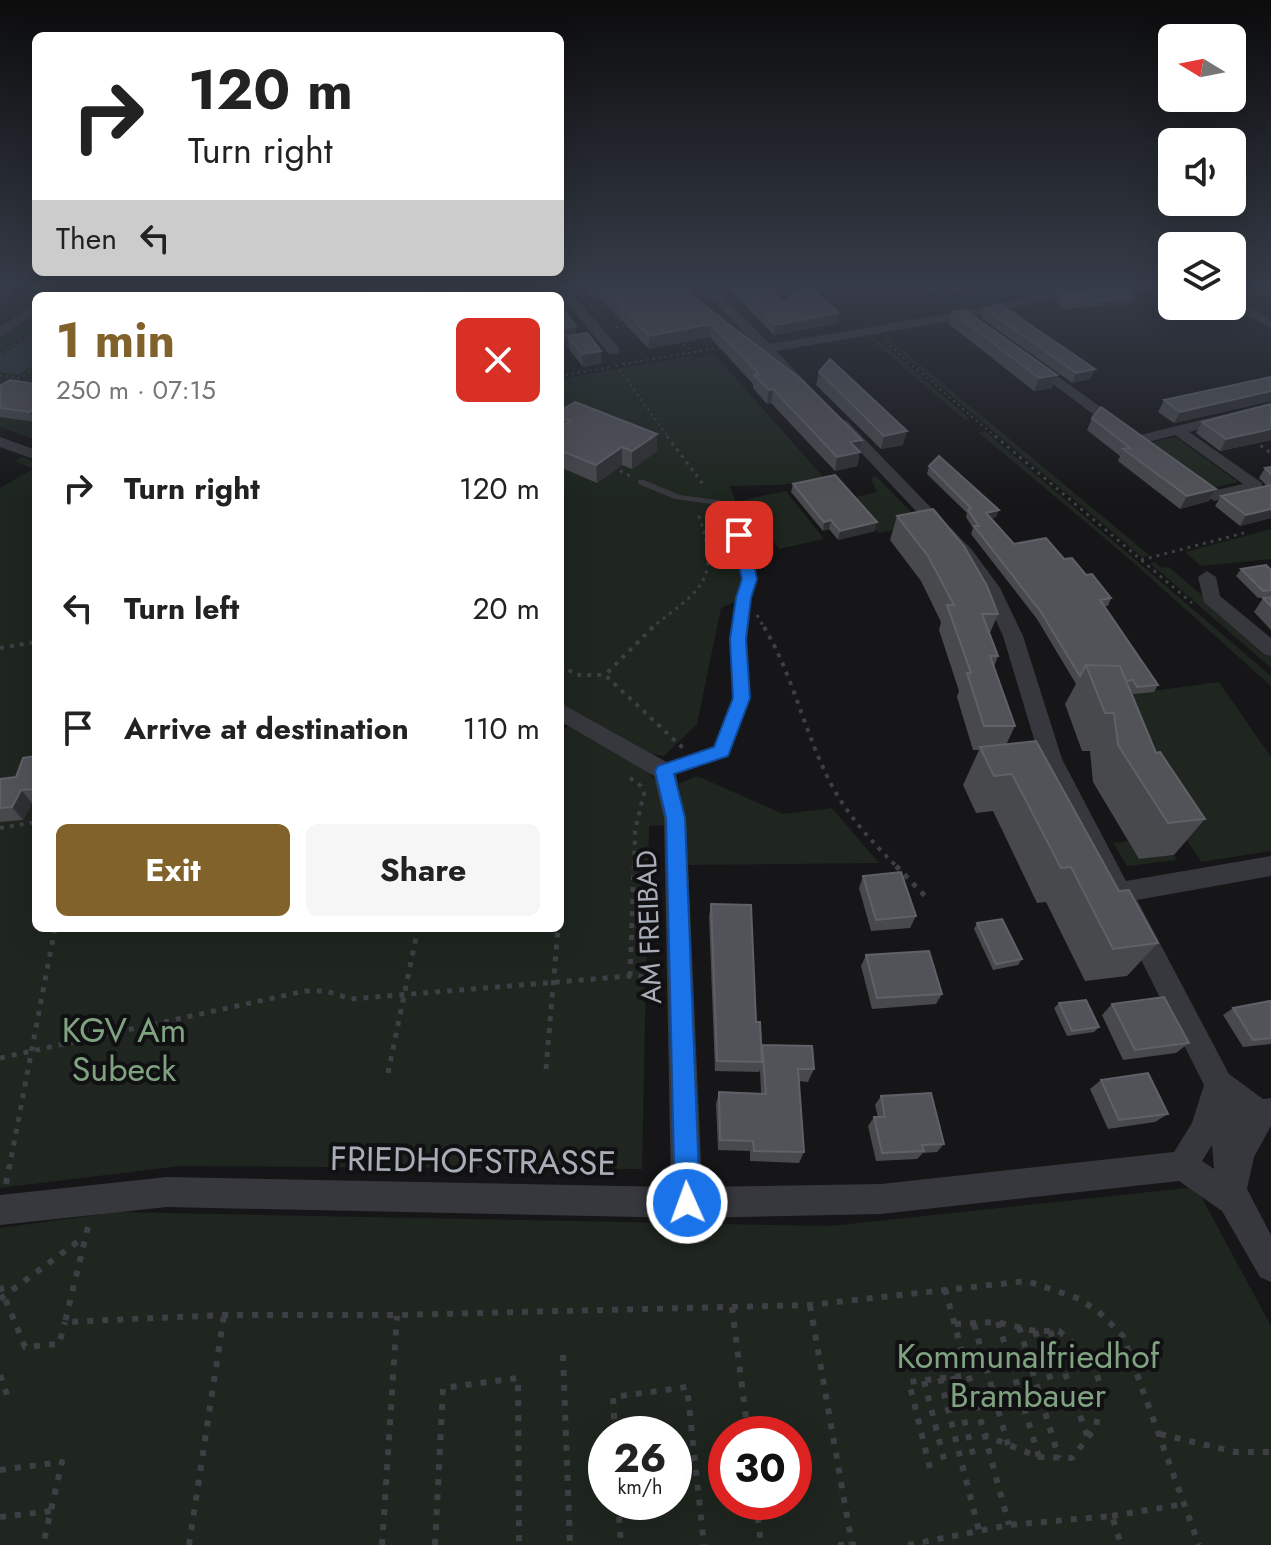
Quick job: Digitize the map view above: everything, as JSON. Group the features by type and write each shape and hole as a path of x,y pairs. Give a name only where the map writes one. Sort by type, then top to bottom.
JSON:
{"street":[{"path":"773,356 813,396"},
{"path":"1023,356 1214,496 1256,486 1177,430"},
{"path":"1137,440 1271,407"},
{"path":"832,414 967,555 991,588 1013,636 1051,759 1219,1084 1233,1200 1271,1266"},
{"path":"0,442 32,454"},
{"path":"1207,577 1211,598 1271,649"},
{"path":"564,713 664,771"},
{"name":"AM FREIBAD","path":"664,771 675,818 687,1203"},
{"path":"1121,892 1271,866"},
{"path":"1219,1084 1265,1113 1239,1155 1233,1200"},
{"path":"1219,1084 1204,1130 1183,1166 1233,1200"},
{"name":"FRIEDHOFSTRASSE","path":"1,1210 167,1192 687,1203 881,1199 1183,1166"}],"lane":[{"path":"641,482 678,497 715,501 731,511 749,579 743,598 738,639 742,698 722,751 664,771"}],"path":[{"path":"611,356 715,501"},
{"path":"564,375 669,356"},
{"path":"901,356 1193,604"},
{"path":"0,375 21,378 32,370"},
{"path":"1258,440 1254,441 1271,453"},
{"path":"607,464 641,482"},
{"path":"605,675 639,638 684,605 709,565 709,543 699,516 702,508 692,499"},
{"path":"1141,560 1244,533"},
{"path":"743,598 775,642 830,781 867,835 928,899"},
{"path":"0,648 32,643"},
{"path":"564,667 577,675 605,675 675,738 692,761"},
{"path":"624,774 637,782 644,793 635,831 630,976"},
{"path":"0,828 32,823"},
{"path":"1,1210 54,932"},
{"path":"388,1073 417,932"},
{"path":"546,1069 558,932"},
{"path":"0,1058 305,991 326,991 351,999 630,976 680,979"},
{"path":"0,1286 2,1298 25,1347 59,1344 93,1200"},
{"path":"2,1298 86,1236"},
{"path":"65,1322 224,1315 397,1315 810,1305 1027,1281 1078,1295 1101,1312 1123,1336 1199,1545"},
{"path":"945,1289 1009,1525"},
{"path":"810,1305 853,1544 838,1545"},
{"path":"732,1307 746,1416"},
{"path":"189,1545 224,1315"},
{"path":"382,1545 397,1315"},
{"path":"955,1324 997,1322 1035,1331 1059,1331 1092,1360 1102,1390 1096,1427 1072,1458 1039,1457 984,1435"},
{"path":"997,1322 1039,1457"},
{"path":"974,1323 1008,1445"},
{"path":"1019,1327 1059,1458"},
{"path":"1035,1331 1062,1415"},
{"path":"1050,1331 1088,1438"},
{"path":"563,1355 570,1545"},
{"path":"0,1375 10,1403"},
{"path":"930,1468 909,1382 969,1375"},
{"path":"953,1376 974,1458"},
{"path":"435,1545 443,1388 518,1378 519,1545"},
{"path":"940,1378 979,1532"},
{"path":"924,1380 946,1467"},
{"path":"614,1416 613,1397 687,1387 690,1416"},
{"path":"692,1433 704,1545"},
{"path":"1160,1434 1235,1452 1271,1452"},
{"path":"0,1470 62,1462 43,1545"},
{"path":"908,1545 1009,1525 1112,1516 1185,1504"},
{"path":"0,1517 51,1511"},
{"path":"1112,1516 1121,1545"},
{"path":"619,1520 621,1545"},
{"path":"758,1520 761,1545"}],"green space":[{"path":"0,356 32,356 32,439 0,427"},
{"path":"689,356 692,359 716,356 825,479 780,485 729,486 739,512 748,556 743,598 721,608 697,724 664,756 647,753 564,706 564,378"},
{"path":"890,356 897,356 970,419 965,420"},
{"path":"905,356 910,356 1149,555 1143,558"},
{"path":"985,431 1271,676 1271,686 1127,557 978,432"},
{"path":"1175,437 1238,482 1213,488 1152,442"},
{"name":"KGV Am Subeck","path":"22,457 32,461 32,469 15,461"},
{"name":"KGV Am Subeck","path":"32,470 32,932 564,932 564,730 570,724 629,758 649,774 656,782 664,808 666,825 649,826 642,1169 180,1166 0,1188 0,488"},
{"path":"876,476 923,524 878,533 848,499 877,492 871,479"},
{"path":"786,491 824,539 779,549 743,500"},
{"path":"1271,529 1271,559 1201,566 1185,552"},
{"path":"1155,562 1161,568 1169,567 1271,655 1271,668 1151,564"},
{"path":"1219,682 1271,757 1271,851 1201,862 1150,782 1115,696"},
{"path":"697,776 783,814 832,808 879,863 686,865 679,784"},
{"path":"1128,841 1139,859 1174,855 1177,860 1127,866 1113,843"},
{"name":"Kommunalfriedhof Brambauer","path":"1196,1187 1271,1326 1271,1545 0,1545 0,1228 117,1212 830,1226"}],"shaded area":[{"path":"32,356 32,366 19,375 0,372 0,357"}],"building":[{"path":"742,356 771,356 802,380 862,440 850,442 860,452 837,457 773,389 769,390 754,375 759,374"},
{"path":"1010,356 1030,356 1057,375 1039,378"},
{"path":"1052,356 1076,356 1095,369 1076,373"},
{"path":"830,359 907,431 884,436 819,372"},
{"path":"1271,377 1271,391 1180,412 1164,400"},
{"path":"10,380 32,383 32,410 0,408 0,386"},
{"path":"575,402 657,434 632,451 622,447 596,465 564,452 564,425 570,421 564,419 564,409"},
{"path":"1271,404 1271,429 1226,439 1202,422"},
{"path":"1101,407 1216,489 1187,496 1123,449 1130,448 1092,418"},
{"path":"939,456 999,510 986,513 1014,544 1046,538 1064,559 1072,558 1086,575 1092,574 1111,598 1100,600 1158,685 1137,687 1133,680 1126,681 1120,666 1086,665 1080,676 1041,612 974,526 979,526 968,510 971,508 929,466"},
{"path":"835,475 877,522 840,531 831,520 824,522 793,484"},
{"path":"1271,485 1271,509 1246,515 1221,496"},
{"path":"933,509 964,546 987,586 998,614 982,614 998,656 990,656 1015,726 984,726 967,673 971,673 947,605 954,605 928,556 897,516"},
{"path":"1266,565 1271,570 1271,590 1263,591 1241,569"},
{"path":"1086,665 1120,666 1156,753 1160,752 1205,819 1168,823 1118,745 1114,713 1105,713"},
{"path":"1036,741 1119,891 1129,890 1158,943 1113,949 1071,867 1061,868 1012,774 994,776 980,747"},
{"path":"32,757 32,789 21,790 12,807 0,808 0,779 16,777 23,758"},
{"path":"901,872 916,916 876,920 863,876"},
{"path":"711,904 751,905 756,1022 760,1022 762,1062 717,1061"},
{"path":"1002,919 1022,959 996,964 977,923"},
{"path":"929,951 942,994 877,998 866,955"},
{"path":"1164,997 1189,1043 1135,1050 1112,1004"},
{"path":"1086,1000 1099,1027 1072,1031 1059,1003"},
{"path":"1270,1001 1271,1038 1253,1040 1233,1008"},
{"path":"762,1045 812,1046 814,1069 798,1069 804,1152 754,1151 753,1141 720,1140 719,1092 766,1094"},
{"path":"1148,1073 1168,1114 1119,1120 1101,1080"},
{"path":"931,1093 944,1144 922,1145 924,1151 882,1153 874,1117 885,1117 881,1096"}],"route":[{"path":"687,1203 675,818 664,771 722,751 742,698 738,639 743,598 749,579 739,535"}]}
